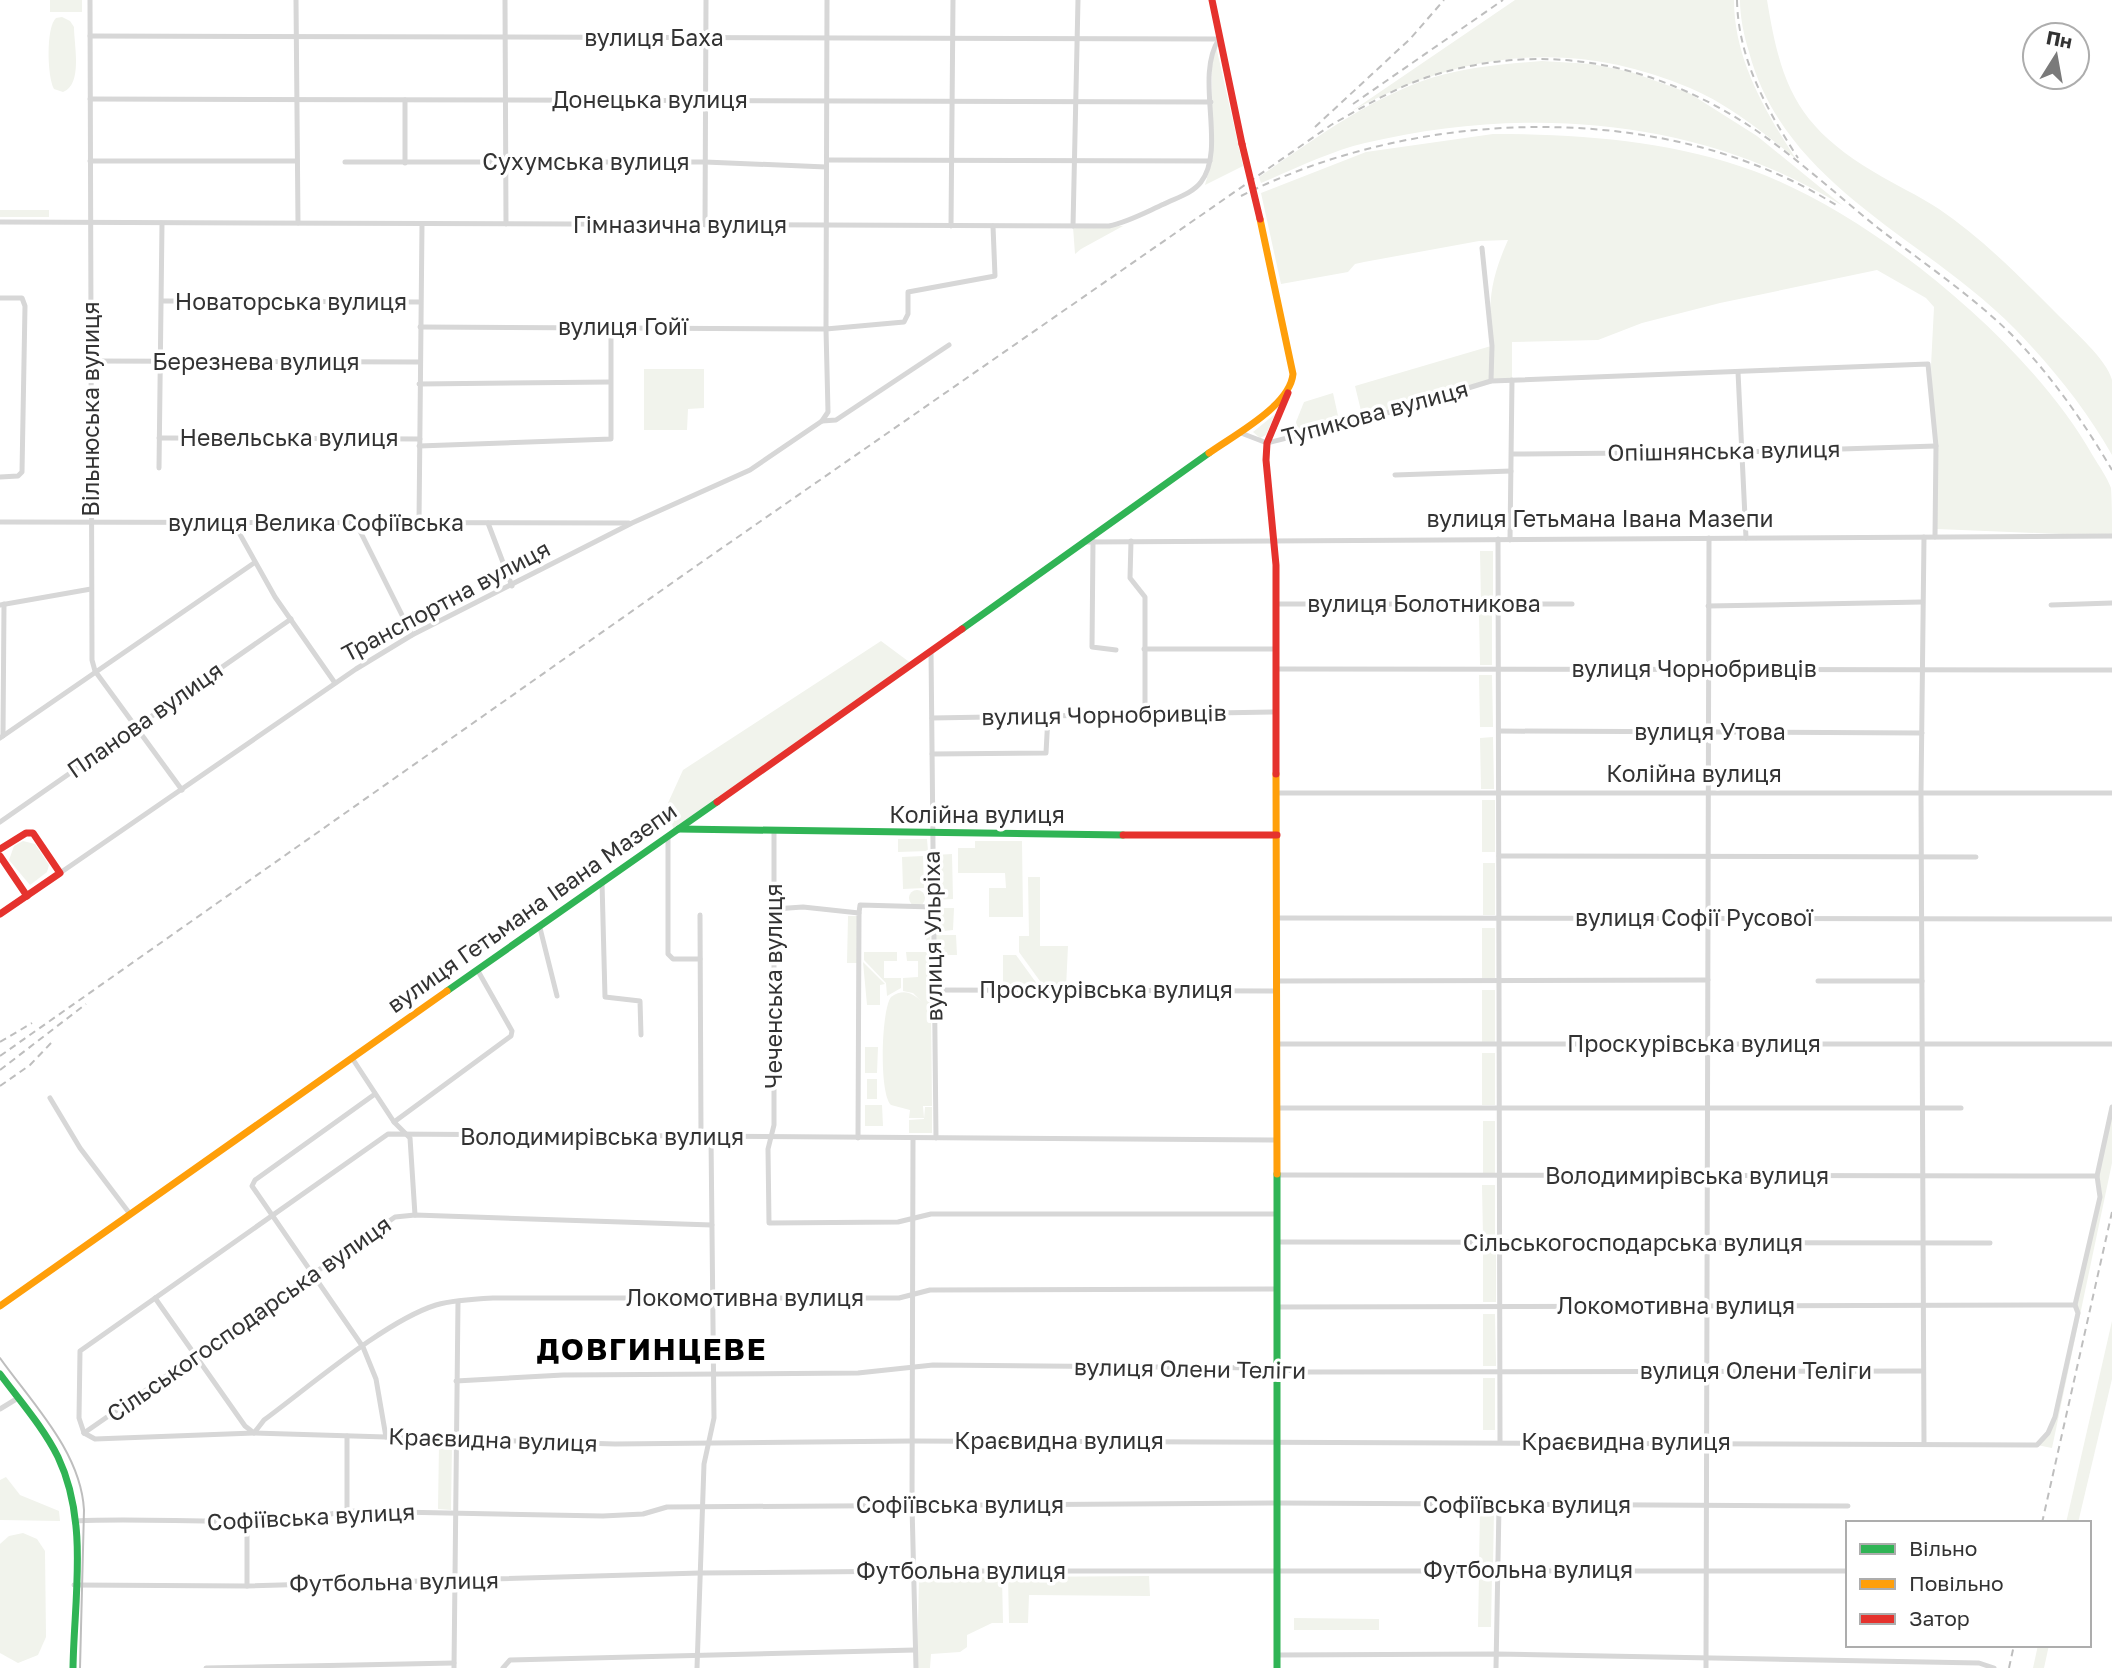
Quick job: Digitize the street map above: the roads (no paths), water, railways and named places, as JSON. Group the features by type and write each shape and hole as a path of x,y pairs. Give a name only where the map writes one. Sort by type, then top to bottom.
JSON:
{"main road":[{"path":"1212,0 1293,374 1267,443 1276,604 1277,1668"},
{"name":"вулиця Гетьмана Івана Мазепи","path":"0,1306 931,650 1090,542 1241,433 1279,403 1289,389"},
{"name":"Колійна вулиця","path":"677,829 932,835 1277,835"},
{"path":"0,849 26,832 33,833 60,873"},
{"path":"0,856 27,896"},
{"name":"Транспортна вулиця","path":"0,914 60,873"},
{"path":"0,1374 63,1468 75,1521 72,1668"}],"street":[{"name":"Вільнюська вулиця","path":"90,0 92,660 95,671"},
{"path":"296,0 298,223"},
{"path":"505,0 506,224"},
{"path":"705,225 706,0"},
{"path":"822,421 828,412 827,0"},
{"path":"951,226 953,0"},
{"path":"1073,226 1078,0"},
{"name":"вулиця Баха","path":"90,36 1219,39"},
{"path":"1210,162 1209,60 1219,39"},
{"name":"Донецька вулиця","path":"90,99 1211,102"},
{"path":"405,100 405,163"},
{"path":"90,161 297,161"},
{"name":"Сухумська вулиця","path":"345,162 1210,162"},
{"name":"Гімназична вулиця","path":"0,222 1073,226 1121,223 1168,202 1193,190 1202,181 1210,162"},
{"name":"Новаторська вулиця","path":"159,468 162,223"},
{"path":"419,523 422,224"},
{"name":"вулиця Гойї","path":"421,327 826,329 904,321 908,314 908,292 992,278 997,268 993,226"},
{"path":"1482,248 1490,323 1491,381"},
{"path":"0,298 22,298 25,306 22,472 18,476 0,477"},
{"name":"Новаторська вулиця","path":"162,301 420,302"},
{"path":"419,384 610,382 611,326"},
{"name":"Транспортна вулиця","path":"60,873 335,683 412,635 632,523 750,470 822,421 836,420 950,345"},
{"name":"Березнева вулиця","path":"91,361 420,362"},
{"name":"Тупикова вулиця","path":"1241,433 1267,443 1383,414 1491,381 1928,364 1936,446"},
{"path":"1738,372 1746,538"},
{"path":"1510,540 1512,380"},
{"name":"Невельська вулиця","path":"159,438 419,443 611,439 610,382"},
{"path":"1935,537 1936,446"},
{"name":"Опішнянська вулиця","path":"1512,454 1743,452 1936,446"},
{"path":"1395,475 1511,471"},
{"name":"вулиця Велика Софіївська","path":"0,522 632,523"},
{"path":"233,522 254,563 335,683"},
{"path":"356,523 412,635"},
{"path":"488,523 512,586"},
{"name":"вулиця Гетьмана Івана Мазепи","path":"1090,542 2109,536"},
{"path":"1924,537 1921,792 1924,1444"},
{"path":"1706,1668 1709,538"},
{"path":"1498,539 1500,1441"},
{"path":"1131,541 1130,578 1145,597 1145,713"},
{"path":"1090,542 1092,647 1116,650"},
{"path":"2,737 254,563"},
{"path":"2,737 2,605 92,589"},
{"path":"1709,606 1922,603"},
{"path":"2051,605 2112,603"},
{"name":"вулиця Болотникова","path":"1276,604 1572,604"},
{"name":"Планова вулиця","path":"0,822 291,619"},
{"path":"1144,649 1276,649"},
{"name":"вулиця Ульріха","path":"931,650 936,1138"},
{"name":"вулиця Чорнобривців","path":"1276,669 2112,670"},
{"path":"95,671 183,790"},
{"name":"вулиця Чорнобривців","path":"932,718 1276,712"},
{"path":"932,754 1046,753 1048,716"},
{"name":"вулиця Утова","path":"1499,731 1922,733"},
{"name":"Колійна вулиця","path":"1277,793 2112,793"},
{"name":"Чеченська вулиця","path":"769,1138 774,1125 774,833"},
{"path":"668,836 668,954 673,959 700,960"},
{"path":"1499,856 1976,857"},
{"path":"602,882 605,997 640,1001 641,1035"},
{"path":"858,1138 860,905 933,907"},
{"path":"774,909 803,907 859,913"},
{"path":"700,915 701,1137"},
{"name":"вулиця Софії Русової","path":"1277,918 2112,919"},
{"path":"540,928 557,996"},
{"path":"394,1122 510,1036 512,1031 478,971"},
{"path":"1277,981 1708,980"},
{"path":"1818,981 1922,981"},
{"name":"Проскурівська вулиця","path":"934,990 1277,990"},
{"name":"Проскурівська вулиця","path":"1277,1044 2112,1044"},
{"path":"352,1058 394,1122 407,1136 415,1215"},
{"path":"375,1094 253,1183 363,1347 376,1379 386,1437"},
{"path":"50,1098 80,1148 130,1214"},
{"path":"2075,1305 2100,1197 2097,1176 2112,1107"},
{"path":"1277,1108 1961,1108"},
{"name":"Володимирівська вулиця","path":"84,1433 79,1418 80,1351 388,1134 1277,1140"},
{"path":"697,1668 704,1464 711,1443 713,1376 711,1137"},
{"path":"769,1138 769,1223 898,1222 931,1214 1277,1214"},
{"path":"913,1138 912,1505 916,1668"},
{"name":"Володимирівська вулиця","path":"1277,1175 2097,1176"},
{"name":"Сільськогосподарська вулиця","path":"84,1433 395,1217 415,1215 712,1225"},
{"name":"Сільськогосподарська вулиця","path":"1277,1242 1990,1243"},
{"name":"Локомотивна вулиця","path":"254,1433 264,1420 363,1347 424,1310 458,1301 507,1298 899,1298 930,1290 1277,1289"},
{"path":"155,1298 245,1426 254,1433"},
{"path":"206,1668 454,1666 458,1301"},
{"name":"Локомотивна вулиця","path":"1277,1307 2075,1305"},
{"name":"Краєвидна вулиця","path":"84,1433 95,1439 254,1433 457,1440 711,1443 1500,1441 2037,1445 2048,1433 2055,1417 2078,1313 2075,1305"},
{"name":"вулиця Олени Теліги","path":"456,1381 563,1375 858,1373 912,1366 1500,1373 1923,1371"},
{"path":"0,1409 18,1398"},
{"path":"347,1436 347,1511"},
{"name":"Софіївська вулиця","path":"75,1521 247,1523 318,1517 347,1511 603,1516 643,1514 667,1507 1278,1503 1848,1506"},
{"path":"1496,1668 1499,1506"},
{"path":"247,1523 247,1586"},
{"name":"Футбольна вулиця","path":"74,1585 247,1586 700,1573 915,1571 1846,1571"},
{"path":"503,1668 510,1660 915,1650"},
{"path":"1277,1655 1706,1657 1979,1663 1994,1668"}],"tram line":[{"path":"0,1358 65,1448 81,1489 84,1510 80,1668"}],"railway":[{"path":"1315,127 1410,39 1444,0"},
{"path":"1353,104 1503,0"},
{"path":"1737,0 1743,43 1756,83 1798,158"},
{"path":"0,1056 699,564 1331,125 1367,104 1431,76 1474,65 1516,60 1598,64 1639,74 1716,106 1786,152 1996,320 2053,382 2112,470"},
{"path":"1241,196 1310,166 1384,145 1462,132 1540,127 1619,132 1696,146 1769,170 1836,205"},
{"path":"0,1070 86,1004"},
{"path":"0,1042 32,1023"},
{"path":"0,1086 30,1065 53,1041"},
{"path":"2042,1521 2112,1212"},
{"path":"2009,1668 2014,1647"}],"district":[{"name":"ДОВГИНЦЕВЕ","path":"652,1350"}]}
